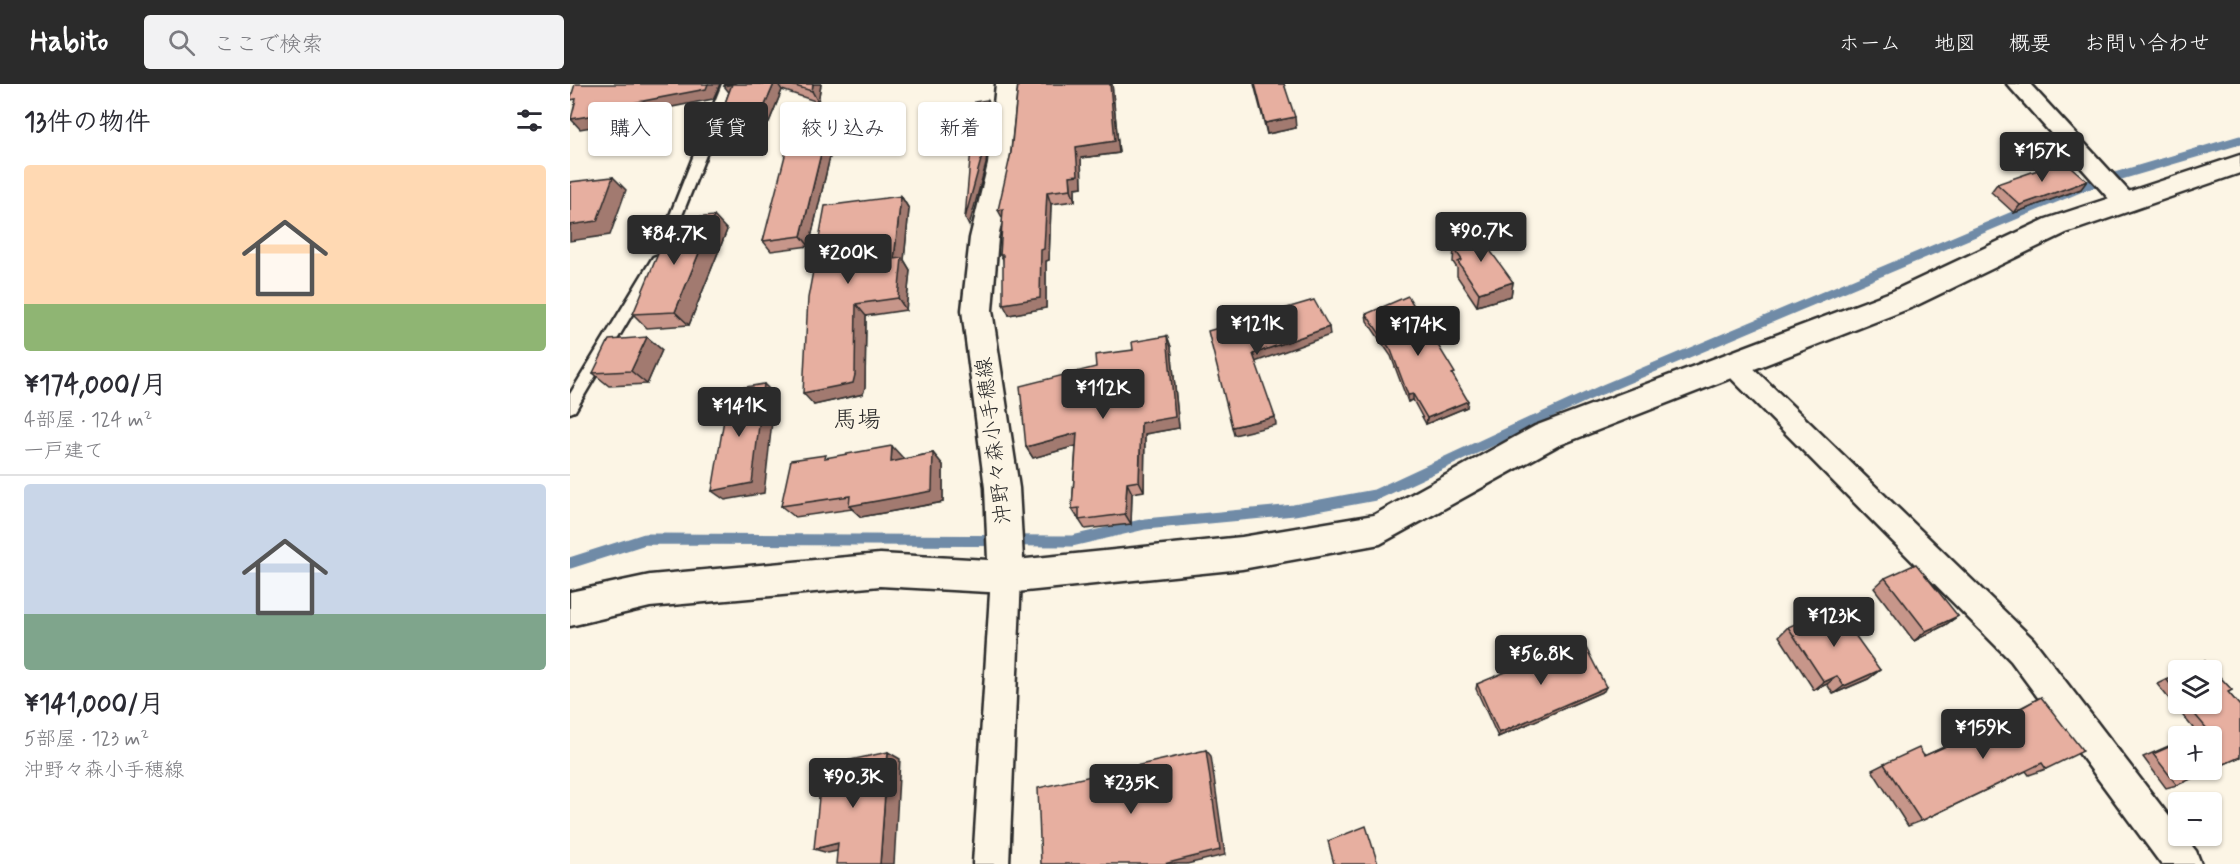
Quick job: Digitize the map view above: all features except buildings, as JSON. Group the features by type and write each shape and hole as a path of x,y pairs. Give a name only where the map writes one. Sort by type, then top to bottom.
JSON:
{"street":[{"name":"沖野々森小手穂線","path":"1006,577 1002,488 977,310 984,238 1001,164 1008,84"},
{"path":"2018,84 2126,203"},
{"path":"570,609 650,591 880,570 1006,577 1242,553 1380,529 1546,436 1903,299 2056,226 2240,164"},
{"path":"1734,365 2022,650 2183,864"},
{"path":"991,864 1006,577"}],"lane":[{"path":"570,407 657,262 728,84"}],"waterway":[{"path":"1529,423 1601,390 2084,186 2240,140"},
{"path":"570,563 645,539 1072,541 1145,524 1294,510 1375,495 1532,422"}],"district":[{"name":"馬場","path":"857,419"}]}
